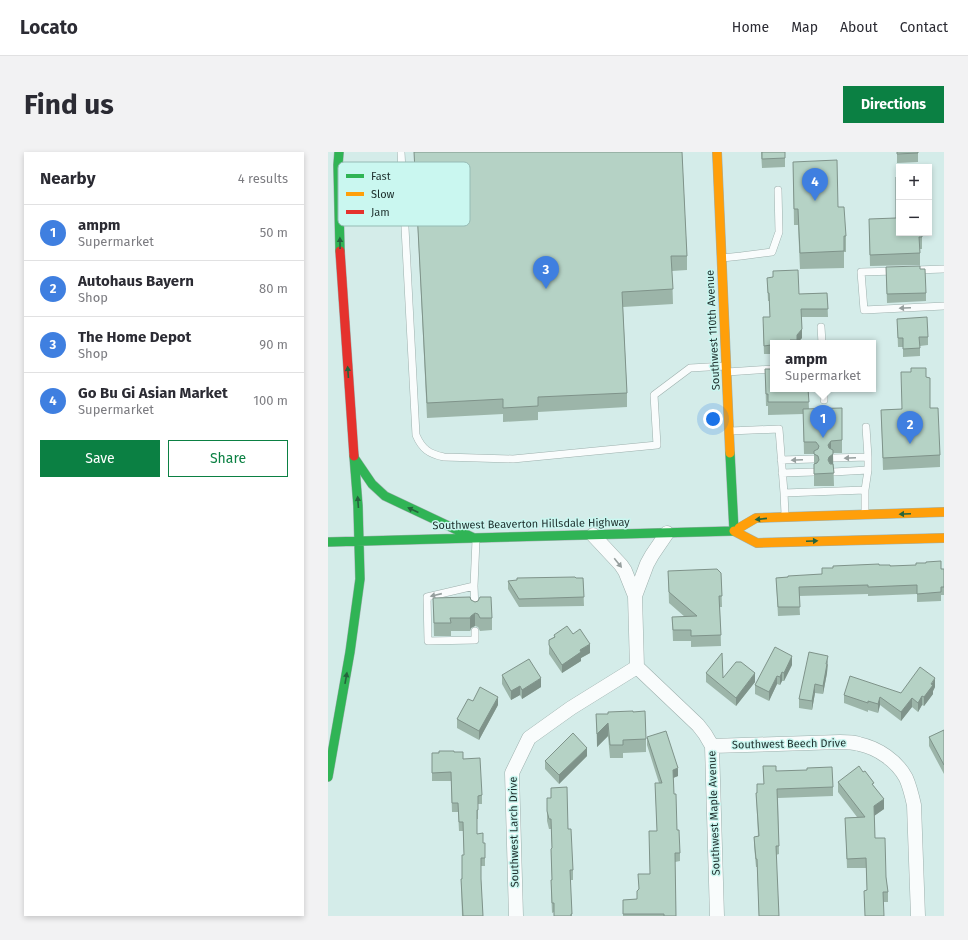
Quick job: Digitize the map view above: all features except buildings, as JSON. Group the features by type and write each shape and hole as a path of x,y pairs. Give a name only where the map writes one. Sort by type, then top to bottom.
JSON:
{"main road":[{"path":"338,162 339,152"},
{"name":"Southwest 110th Avenue","path":"717,152 734,531"},
{"path":"328,777 350,652 360,579 358,506 339,226"},
{"path":"354,457 367,478 384,496 475,538"},
{"name":"Southwest Beaverton Hillsdale Highway","path":"328,542 734,531 756,518 944,512"},
{"name":"Southwest Beaverton Hillsdale Highway","path":"734,531 757,543 944,538"}],"street":[{"path":"637,667 636,596 647,564 667,533"},
{"path":"593,535 621,564 636,596"},
{"name":"Southwest Maple Avenue","path":"637,667 698,724 712,746 718,916"},
{"name":"Southwest Larch Drive","path":"516,916 512,773 522,752 529,738 571,708 637,667"},
{"name":"Southwest Beech Drive","path":"712,746 840,742 859,744 875,749 889,758 906,778 914,805 918,916"}],"lane":[{"path":"401,152 402,162"},
{"path":"722,258 772,252 779,232 778,190"},
{"path":"405,226 416,435 420,444 426,451 435,455 444,457 513,459 657,445 654,395 690,368 770,369"},
{"path":"944,269 861,272 864,310 944,306"},
{"path":"821,327 822,340"},
{"path":"824,392 824,400"},
{"path":"865,515 864,490 868,470 866,427"},
{"path":"730,431 779,429 785,518"},
{"path":"833,458 868,457"},
{"path":"781,460 814,459"},
{"path":"833,472 868,470"},
{"path":"782,473 814,472"},
{"path":"784,493 864,490"},
{"path":"475,538 475,610"},
{"path":"474,586 427,597 428,641 475,640 475,631"}],"traffic: fast":[{"path":"338,162 339,152"},
{"path":"339,226 340,251"},
{"path":"730,453 734,531"},
{"path":"328,777 350,652 360,579 358,506 354,456"},
{"path":"355,459 372,484 385,496 474,538"},
{"path":"328,542 734,531 739,528"}],"traffic: slow":[{"path":"717,152 730,453"},
{"path":"739,528 756,518 944,512"},
{"path":"734,531 757,543 944,538"}],"traffic: jam":[{"path":"340,251 354,456"}],"place":[{"name":"Go Bu Gi Asian Market","path":"815,201"},
{"name":"The Home Depot","path":"546,289"},
{"name":"ampm","path":"823,438"},
{"name":"Autohaus Bayern","path":"910,444"}]}
